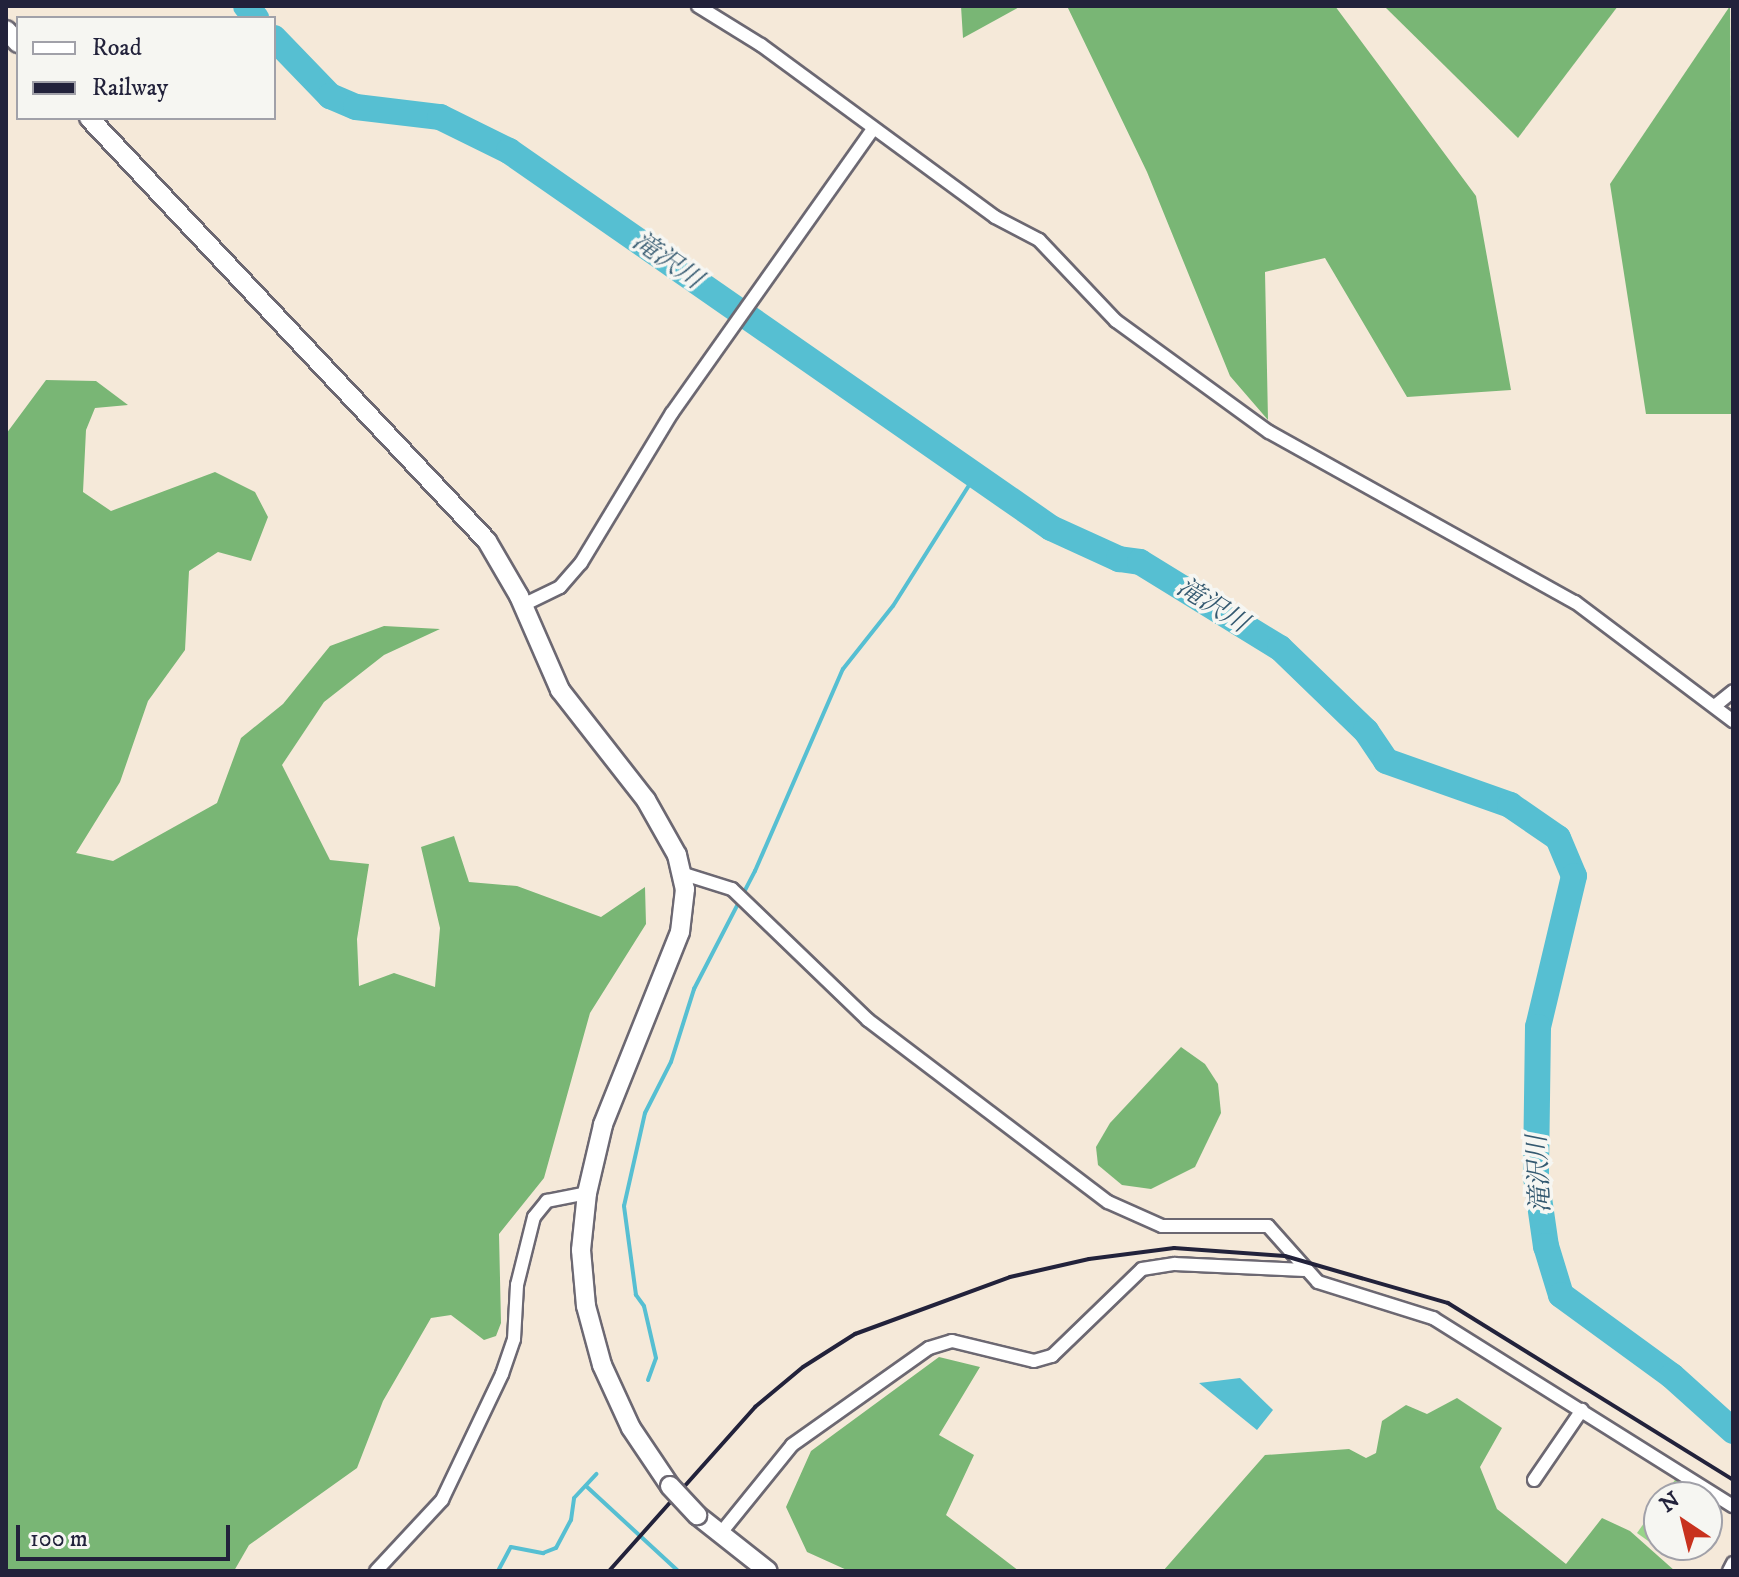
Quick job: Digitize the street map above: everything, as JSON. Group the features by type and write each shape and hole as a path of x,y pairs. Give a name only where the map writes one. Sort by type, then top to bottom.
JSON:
{"street":[{"path":"698,6 761,45 995,217 1039,240 1116,321 1269,432 1575,602 1716,705 1733,721"},
{"path":"91,120 487,541 523,605 560,690 661,821 684,874 684,905 676,945 603,1125 587,1193 581,1250 591,1331 631,1428 670,1486 697,1515 761,1569"},
{"path":"523,605 560,587 581,563 723,341 873,129"},
{"path":"1716,705 1733,691"},
{"path":"684,874 732,889 868,1020 1076,1182 1162,1226 1268,1226 1304,1270 1318,1282 1433,1318 1733,1506"},
{"path":"376,1571 442,1500 502,1374 514,1339 517,1285 534,1217 547,1201 587,1193"},
{"path":"720,1534 792,1445 929,1348 952,1341 1034,1361 1052,1356 1142,1269 1175,1264 1304,1270"},
{"path":"1534,1480 1582,1410"},
{"path":"1729,1571 1733,1563"}],"green space":[{"path":"961,6 1021,6 963,38"},
{"path":"1067,6 1335,6 1476,196 1511,390 1407,397 1325,258 1265,272 1268,420 1230,376 1147,172"},
{"path":"1384,6 1618,6 1518,138"},
{"path":"1730,6 1733,414 1646,414 1610,184"},
{"path":"46,380 96,381 128,405 95,408 86,430 83,492 111,511 215,472 255,492 268,517 251,561 218,552 189,571 185,650 148,701 120,782 76,853 113,861 217,803 241,738 283,704 330,646 384,626 440,629 384,655 324,702 282,765 330,860 369,864 357,939 359,986 394,973 435,987 440,928 421,847 454,836 469,882 517,886 601,917 645,887 646,924 590,1013 544,1178 499,1234 501,1323 496,1336 484,1340 451,1315 431,1318 383,1401 357,1468 249,1545 234,1571 6,1571 6,434"},
{"path":"1181,1047 1205,1064 1218,1084 1221,1113 1195,1167 1151,1189 1122,1185 1098,1165 1096,1147 1110,1123"},
{"path":"939,1357 980,1367 939,1435 974,1455 946,1515 1019,1571 849,1571 807,1552 786,1507 811,1451"},
{"path":"1457,1398 1502,1428 1480,1467 1497,1509 1566,1564 1602,1518 1630,1531 1643,1543 1643,1561 1664,1561 1675,1571 1163,1571 1265,1455 1349,1449 1366,1458 1376,1453 1382,1421 1406,1405 1427,1414"}],"water":[{"path":"1240,1378 1273,1410 1257,1430 1199,1383"}],"waterway":[{"name":"滝沢川","path":"246,6 254,16"},
{"name":"滝沢川","path":"276,40 330,96 356,107 440,117 509,151 1051,528 1119,559 1140,562 1280,648 1366,731 1386,761 1510,805 1558,838 1574,876 1538,1027 1536,1177 1546,1246 1561,1295 1672,1376 1733,1431"},
{"path":"648,1380 656,1358 644,1306 636,1295 624,1206 645,1113 671,1062 694,989 755,871 843,669 893,606 976,474"},
{"path":"498,1571 511,1547 543,1553 556,1548 571,1520 574,1498 596,1474"},
{"path":"586,1486 678,1571"}],"railway":[{"path":"609,1571 755,1407 803,1367 855,1334 1010,1277 1089,1259 1174,1248 1285,1256 1448,1303 1733,1480"}]}
